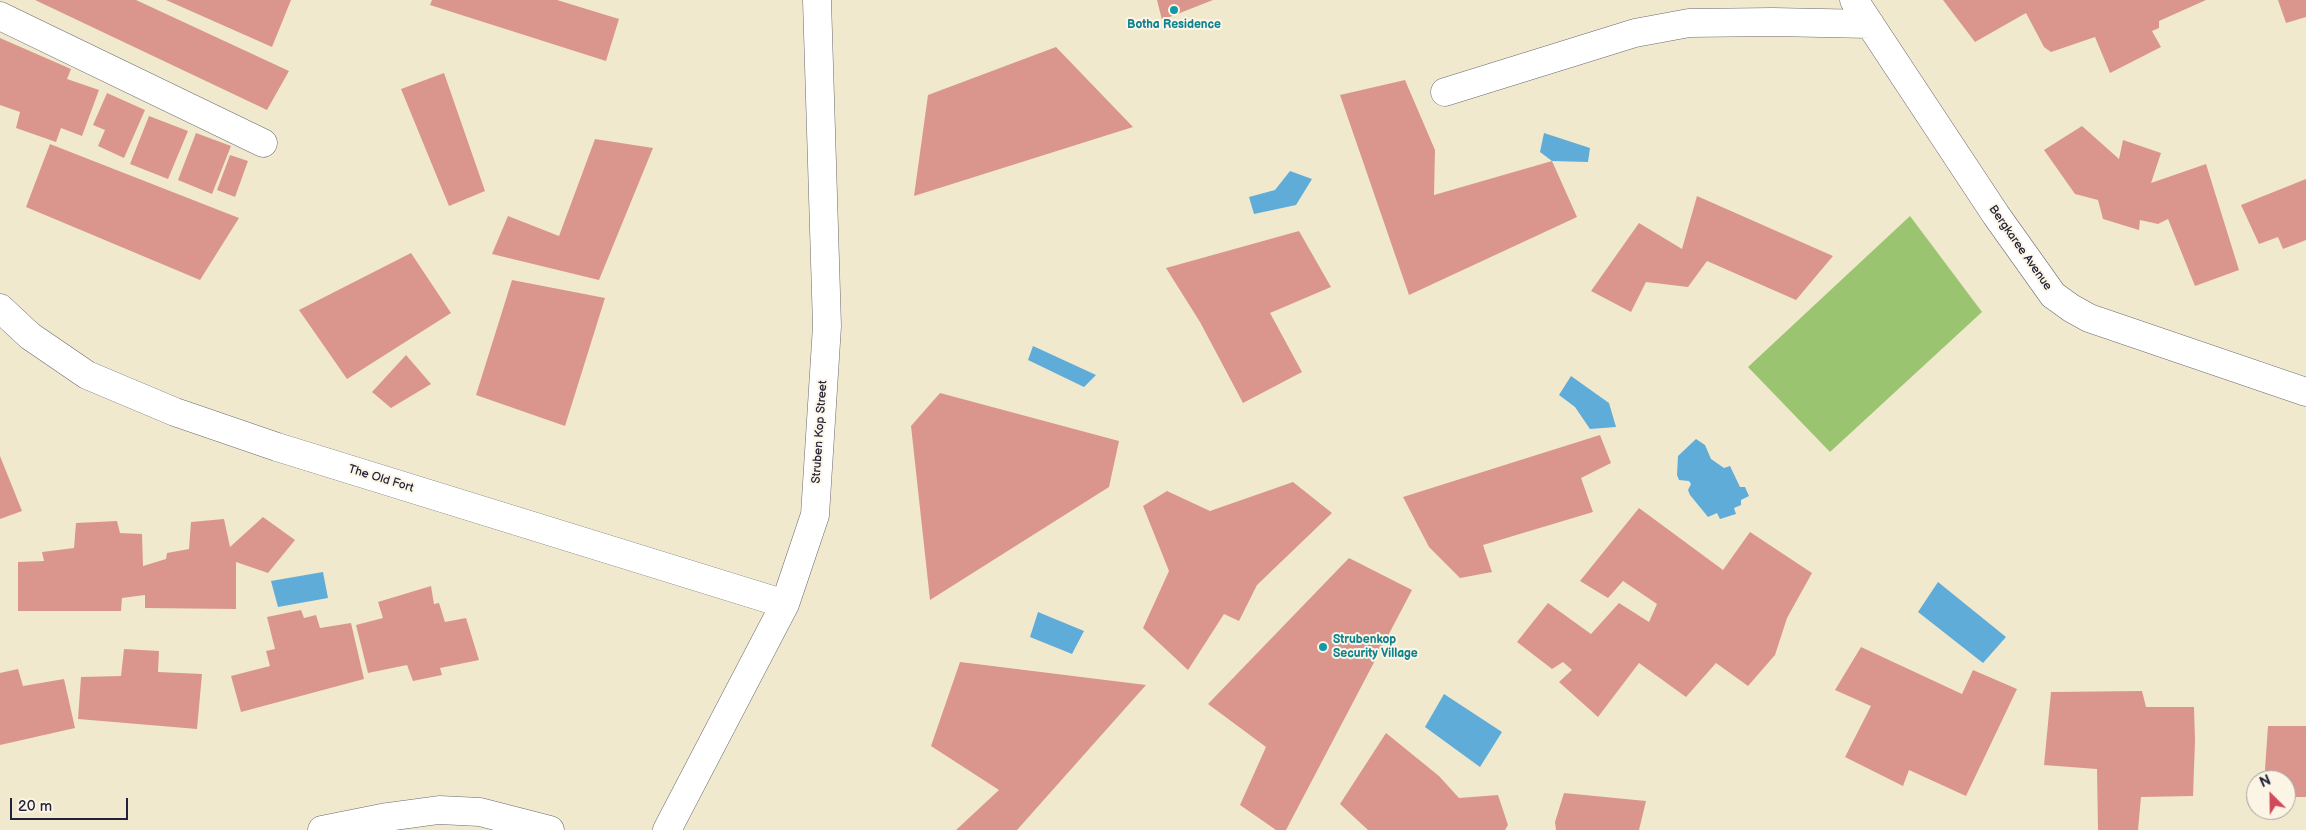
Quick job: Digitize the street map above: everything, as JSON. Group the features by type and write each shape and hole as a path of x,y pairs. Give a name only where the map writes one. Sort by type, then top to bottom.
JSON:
{"street":[{"name":"Struben Kop Street","path":"667,830 785,604 815,515 827,326 817,0"},
{"name":"Bergkaree Avenue","path":"1854,0 1996,215 2053,295 2070,308 2089,318 2306,392"},
{"path":"0,16 51,38 263,143"},
{"path":"1445,92 1634,33 1689,23 1870,24"},
{"name":"The Old Fort","path":"0,308 30,336 87,376 175,412 286,450 785,604"},
{"path":"322,830 387,817 439,810 480,812 550,830"}],"green space":[{"path":"1910,216 1982,312 1830,452 1748,367"}],"water":[{"path":"1544,133 1590,148 1588,162 1552,161 1540,152"},
{"path":"1290,171 1312,179 1296,205 1254,214 1249,197 1275,190"},
{"path":"1033,346 1096,375 1084,387 1028,360"},
{"path":"1571,376 1609,403 1616,427 1590,429 1575,407 1559,395"},
{"path":"1696,439 1705,445 1711,459 1724,468 1730,466 1740,487 1745,487 1749,496 1741,500 1741,505 1734,508 1736,514 1720,519 1717,513 1708,517 1690,495 1688,490 1691,484 1689,481 1679,480 1677,475 1678,456"},
{"path":"323,572 328,598 278,607 271,581"},
{"path":"1938,582 2006,637 1983,663 1918,612"},
{"path":"1038,612 1084,631 1072,654 1030,637"},
{"path":"1444,694 1502,732 1480,767 1425,727"}],"building":[{"path":"35,0 136,0 289,71 267,110"},
{"path":"166,0 291,0 272,47"},
{"path":"432,0 557,0 619,19 606,61 430,5"},
{"name":"Botha Residence","path":"1157,0 1213,0 1162,20"},
{"path":"1943,0 2206,0 2159,21 2159,28 2152,31 2161,47 2110,73 2095,37 2051,52 2044,47 2026,13 1975,42"},
{"path":"2278,0 2306,0 2306,17 2286,23"},
{"path":"0,38 71,69 67,79 99,90 82,136 61,128 56,142 16,128 20,112 0,105"},
{"path":"1056,47 1133,127 914,196 928,95"},
{"path":"444,73 485,191 449,206 401,89"},
{"path":"1405,80 1435,150 1434,195 1552,161 1577,217 1409,295 1340,95"},
{"path":"107,93 145,110 124,158 98,146 105,130 93,125"},
{"path":"149,116 188,131 168,179 130,164"},
{"path":"2082,126 2119,159 2123,140 2161,153 2151,183 2206,164 2239,270 2195,286 2168,219 2158,224 2140,220 2139,230 2103,219 2098,200 2075,194 2044,150"},
{"path":"196,133 231,146 212,194 178,180"},
{"path":"595,139 653,148 599,280 492,254 508,216 559,236"},
{"path":"50,144 239,218 200,280 26,207"},
{"path":"230,155 248,161 235,197 217,190"},
{"path":"2306,179 2306,240 2283,249 2278,237 2259,244 2241,205"},
{"path":"1697,196 1833,256 1796,300 1707,261 1688,287 1646,282 1631,312 1591,291 1639,223 1682,249"},
{"path":"1299,231 1331,287 1270,313 1302,372 1243,403 1200,322 1166,268"},
{"path":"411,253 451,313 347,379 299,310"},
{"path":"512,280 605,298 565,426 476,395"},
{"path":"406,355 431,384 391,408 372,392"},
{"path":"940,393 1119,441 1109,487 930,600 911,426"},
{"path":"1600,435 1611,463 1581,478 1593,512 1483,545 1492,572 1460,578 1429,547 1403,497"},
{"path":"0,456 22,511 0,519"},
{"path":"1293,482 1332,513 1257,585 1239,621 1224,614 1188,670 1143,628 1169,571 1143,506 1167,491 1210,511"},
{"path":"1639,508 1723,570 1750,532 1812,573 1787,618 1775,655 1748,686 1716,663 1686,697 1639,663 1598,717 1559,682 1572,670 1563,662 1552,669 1517,642 1548,603 1591,634 1619,603 1649,622 1657,604 1623,581 1608,598 1580,581"},
{"path":"263,517 295,540 268,573 236,562 236,609 145,608 145,595 122,598 121,611 18,611 18,562 44,561 42,552 74,548 76,523 117,521 120,533 142,534 143,566 166,559 167,553 189,549 191,522 224,519 230,547"},
{"name":"Strubenkop Security Village","path":"1349,558 1412,590 1286,830 1276,830 1240,805 1266,747 1208,704"},
{"path":"431,586 434,604 439,603 445,622 466,618 479,660 440,668 442,675 413,681 407,665 368,673 356,625 383,618 378,602"},
{"path":"301,610 304,618 316,615 320,628 351,623 364,679 241,712 231,676 270,666 266,651 275,649 267,617"},
{"path":"1861,647 1962,694 1973,670 2017,689 1966,796 1909,770 1903,786 1845,757 1871,706 1835,690"},
{"path":"124,649 159,651 158,672 202,674 197,729 78,719 81,677 121,676"},
{"path":"960,662 1146,685 1017,830 956,830 999,790 931,746"},
{"path":"18,669 23,686 64,679 75,728 0,745 0,673"},
{"path":"2142,691 2146,707 2194,707 2193,796 2141,797 2138,830 2098,830 2097,769 2044,765 2051,692"},
{"path":"2268,726 2306,726 2306,797 2296,797 2296,770 2265,769"},
{"path":"1386,733 1439,776 1459,798 1498,795 1508,825 1505,830 1368,830 1340,804"},
{"path":"1564,793 1646,801 1639,830 1556,830 1555,822"}],"place":[{"name":"Botha Residence","path":"1174,10"},
{"name":"Strubenkop Security Village","path":"1323,647"}]}
